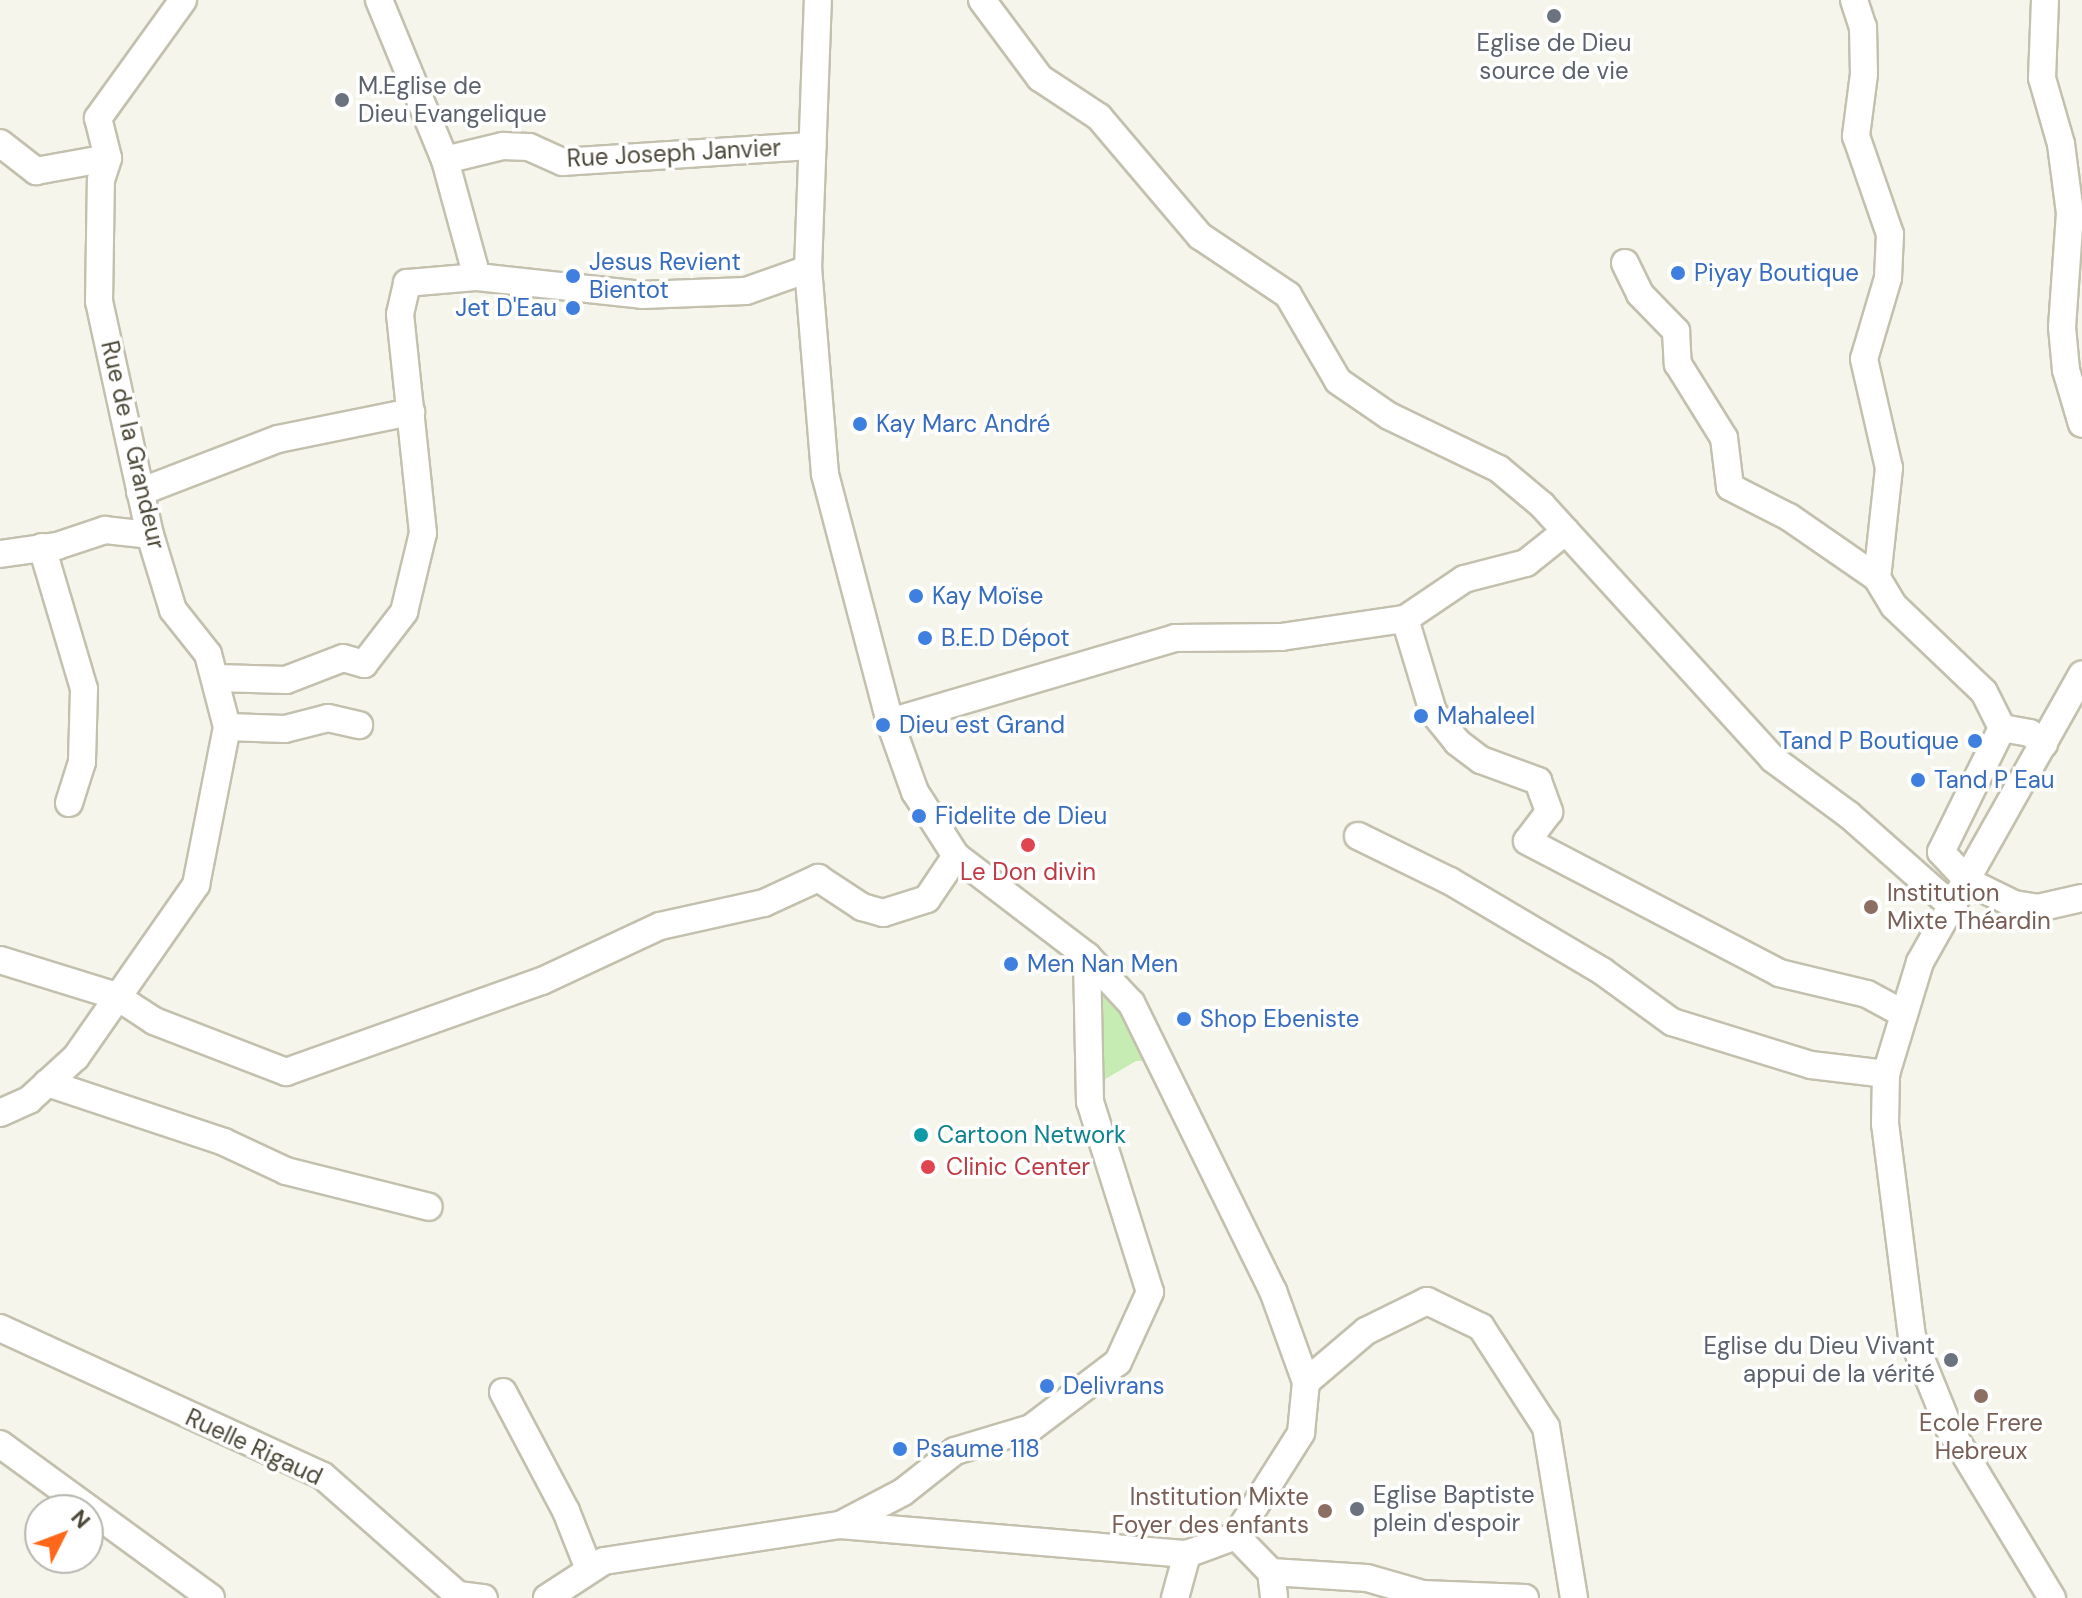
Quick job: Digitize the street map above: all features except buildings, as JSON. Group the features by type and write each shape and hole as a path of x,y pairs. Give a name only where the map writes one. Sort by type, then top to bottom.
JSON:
{"street":[{"name":"Rue de la Grandeur","path":"0,1113 47,1083 76,1057 116,996 153,953 196,885 227,727 217,678 208,654 173,610 150,535 99,302 101,180 108,158 98,118 183,0"},
{"path":"379,0 445,160 477,277"},
{"path":"547,1598 604,1561 840,1525 1187,1554 1236,1536 1301,1433 1306,1382 1273,1291 1131,1003 1087,956 956,856 915,792 890,722 825,474 808,269 818,0"},
{"path":"982,0 1040,78 1099,117 1200,236 1288,295 1338,381 1389,416 1499,469 1566,531 1773,759 1849,815 1954,908"},
{"path":"1854,0 1863,27 1864,74 1856,136 1890,234 1888,278 1864,359 1889,468 1877,578"},
{"path":"2045,0 2042,78 2061,144 2070,213 2062,327 2066,370 2082,424"},
{"path":"0,143 36,171 108,158"},
{"name":"Rue Joseph Janvier","path":"445,160 503,146 529,147 563,162 812,146"},
{"path":"1625,263 1640,294 1676,331 1678,364 1724,438 1730,487 1789,517 1877,578 1894,606 1984,692 2002,728"},
{"path":"217,678 286,680 343,658 364,664 404,612 423,533 400,314 407,283 477,277 642,295 746,291 808,269"},
{"path":"140,492 278,439 411,412"},
{"path":"0,554 42,547 105,530 150,535"},
{"path":"890,722 1175,638 1281,637 1405,619 1464,579 1526,563 1566,531"},
{"path":"42,547 84,689 82,762 69,803"},
{"path":"1405,619 1423,687 1457,742 1481,760 1538,781 1549,812 1527,841 1779,973 1867,994 1904,1014"},
{"path":"2052,1598 1949,1428 1912,1337 1885,1124 1886,1074 1920,962 1969,882 2082,674"},
{"path":"227,727 285,729 328,718 359,725"},
{"path":"2002,728 2030,733 2044,744"},
{"path":"2002,728 1941,852 1969,882 2014,904 2038,908 2082,898"},
{"path":"1358,836 1450,881 1602,971 1672,1022 1811,1065 1886,1074"},
{"path":"0,960 116,996 154,1021 286,1072 542,981 660,926 764,903 818,878 862,907 883,913 927,899 956,856"},
{"path":"840,1525 903,1492 955,1451 1031,1428 1106,1372 1118,1362 1150,1292 1090,1102 1087,956"},
{"path":"47,1083 224,1142 286,1171 429,1207"},
{"path":"1306,1382 1366,1331 1427,1301 1481,1327 1546,1427 1574,1598"},
{"name":"Ruelle Rigaud","path":"0,1328 323,1476 458,1595 484,1598"},
{"path":"503,1392 566,1511 589,1569"},
{"path":"0,1444 211,1598"},
{"path":"1236,1536 1271,1572 1274,1598"},
{"path":"1175,1598 1187,1554"},
{"path":"1271,1572 1367,1578 1423,1596 1525,1598"}],"green space":[{"path":"1098,981 1154,1061 1136,1061 1102,1081"}],"place":[{"name":"Eglise de Dieu source de vie","path":"1554,16"},
{"name":"M.Eglise de Dieu Evangelique","path":"342,100"},
{"name":"Piyay Boutique","path":"1678,273"},
{"name":"Jesus Revient Bientot","path":"573,276"},
{"name":"Jet D'Eau","path":"573,308"},
{"name":"Kay Marc André","path":"860,424"},
{"name":"Kay Moïse","path":"916,596"},
{"name":"B.E.D Dépot","path":"925,638"},
{"name":"Mahaleel","path":"1421,716"},
{"name":"Dieu est Grand","path":"883,725"},
{"name":"Tand P Boutique","path":"1975,741"},
{"name":"Tand P Eau","path":"1918,780"},
{"name":"Fidelite de Dieu","path":"919,816"},
{"name":"Le Don divin","path":"1028,845"},
{"name":"Institution Mixte Théardin","path":"1871,907"},
{"name":"Men Nan Men","path":"1011,964"},
{"name":"Shop Ebeniste","path":"1184,1019"},
{"name":"Cartoon Network","path":"921,1135"},
{"name":"Clinic Center","path":"928,1167"},
{"name":"Eglise du Dieu Vivant appui de la vérité","path":"1951,1360"},
{"name":"Delivrans","path":"1047,1386"},
{"name":"Ecole Frere Hebreux","path":"1981,1396"},
{"name":"Psaume 118","path":"900,1449"},
{"name":"Eglise Baptiste plein d'espoir","path":"1357,1509"},
{"name":"Institution Mixte Foyer des enfants","path":"1325,1511"}]}
